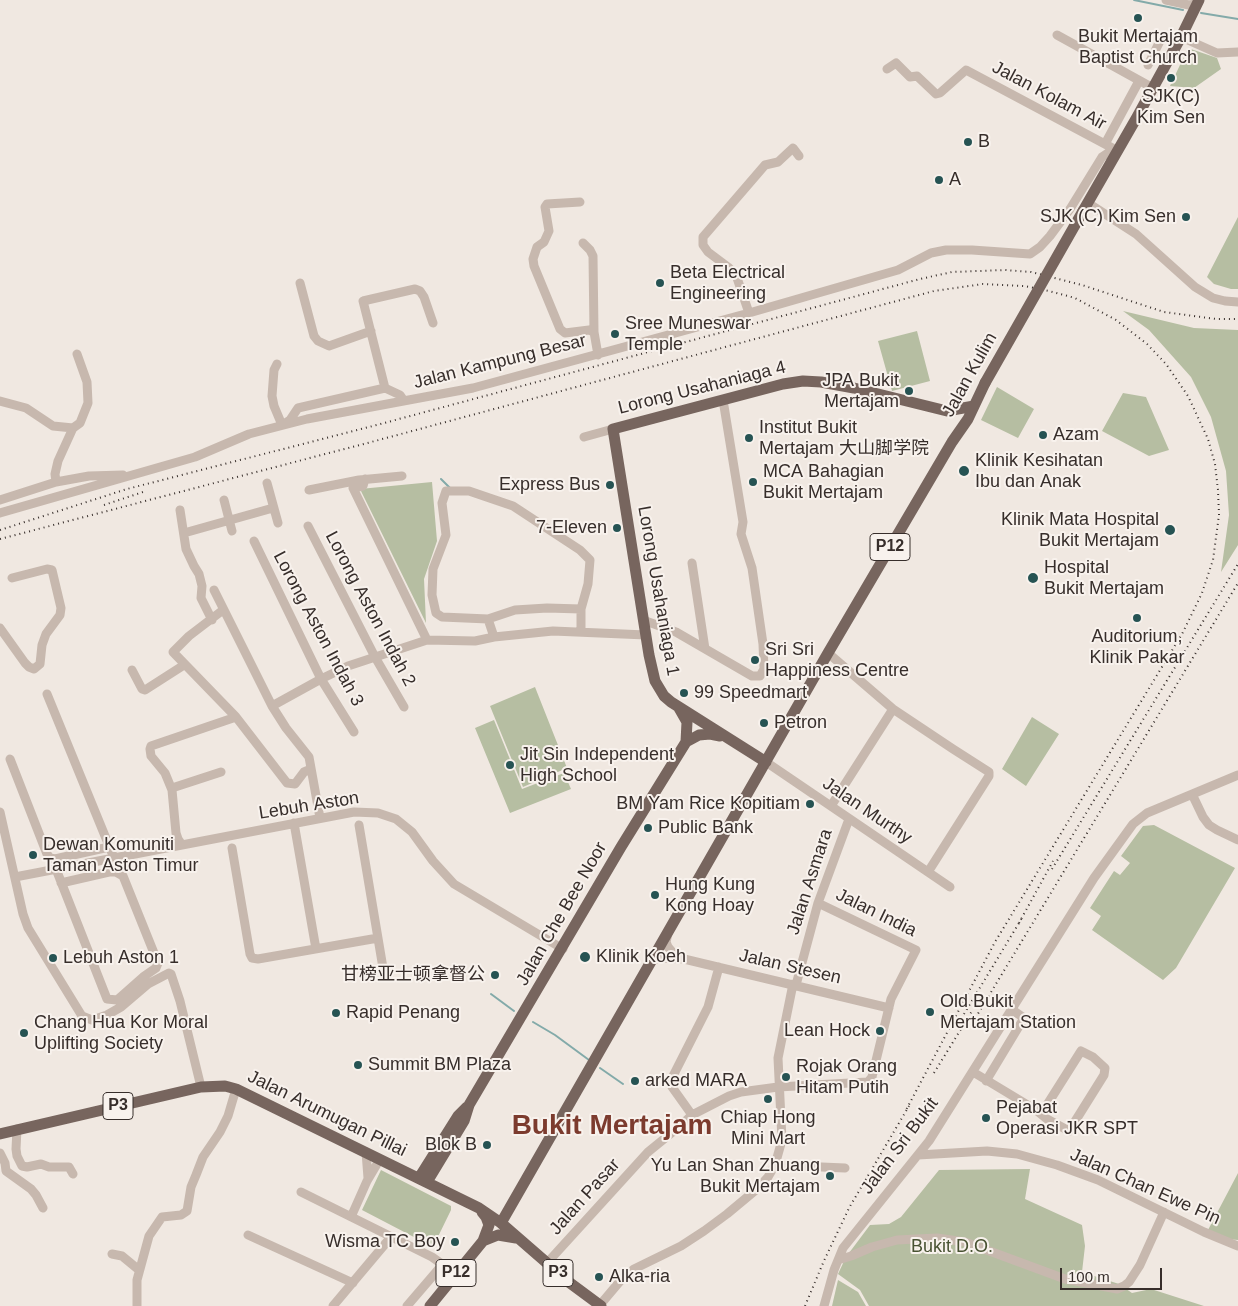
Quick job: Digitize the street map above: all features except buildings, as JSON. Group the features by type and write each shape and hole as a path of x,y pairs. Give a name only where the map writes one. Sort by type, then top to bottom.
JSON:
{"main road":[{"name":"Jalan Kulim","path":"501,1223 828,653 952,442 968,419 986,383 1153,88 1198,2"},
{"name":"Lorong Usahaniaga 4","path":"613,429 783,384 802,381 822,382 947,411"},
{"path":"947,411 974,406"},
{"path":"947,411 956,420 952,442"},
{"name":"Lorong Usahaniaga 1","path":"613,429 654,681 664,696 678,707 766,762"},
{"path":"678,707 687,722 686,742"},
{"path":"686,742 699,735 706,734 727,737"},
{"name":"Jalan Che Bee Noor","path":"423,1180 458,1116 469,1105 686,742"},
{"name":"Jalan Arumugan Pillai","path":"0,1134 201,1087 225,1086 236,1089 479,1208 501,1223 600,1306"},
{"path":"479,1208 489,1225 483,1241"},
{"path":"483,1241 498,1234 518,1239"},
{"name":"P12","path":"430,1306 483,1241"}],"street":[{"path":"1172,1 1198,2"},
{"path":"1057,34 1153,88"},
{"path":"1181,37 1217,53 1238,52"},
{"path":"1148,65 1161,39"},
{"path":"1155,52 1168,59"},
{"name":"Jalan Kolam Air","path":"887,69 896,63 910,77 917,76 936,94 940,94 966,70 1118,151"},
{"path":"1105,144 1139,81"},
{"path":"748,313 736,276 728,267 708,252 703,237 765,165 778,162 792,148 799,156"},
{"name":"Jalan Kampung Besar","path":"0,513 195,457 250,434 307,419 474,388 598,355 898,270 937,251 972,250 1030,254 1040,247 1060,222 1102,157 1108,153 1118,151"},
{"path":"580,202 547,204 545,207 548,231 544,242 537,247 534,266 560,329 566,333 589,330 594,332"},
{"path":"1085,207 1136,234 1195,287 1214,298 1238,302"},
{"path":"584,242 592,256 594,332 598,355"},
{"path":"300,283 314,336 318,341 329,346 371,331"},
{"path":"385,388 363,301 415,289 420,291 424,297 433,323"},
{"path":"56,482 55,474 58,461 74,428 80,424 88,404 86,382 77,354"},
{"path":"277,364 274,370 272,396 282,426 290,420 298,408 385,388 400,395 404,401"},
{"path":"643,620 676,632 752,676 760,676 764,670 763,644 752,568 741,534 743,522 723,400"},
{"path":"0,402 26,408 53,426 74,428"},
{"name":"Lorong Usahaniaga 4","path":"584,437 613,429"},
{"name":"Jalan Kampung Besar","path":"0,500 56,482 102,475 133,475"},
{"path":"309,490 365,479 402,476"},
{"path":"365,479 363,486 353,488 427,640"},
{"path":"267,483 278,523"},
{"path":"581,609 546,608 515,610 488,619 442,618 436,613 432,595 433,569 446,535 442,503 446,491 468,491 513,506 580,550 590,560 588,584 581,609 581,632"},
{"path":"224,500 232,531"},
{"path":"184,533 273,508"},
{"path":"180,510 188,555 199,574 202,586 201,598 212,620"},
{"name":"Lorong Aston Indah 2","path":"308,526 375,657 404,707"},
{"name":"Lorong Aston Indah 3","path":"254,541 321,679 354,732"},
{"path":"692,562 706,649"},
{"path":"0,628 29,668 34,669 40,664 42,645 46,634 60,615 61,608 52,570 47,569 12,578"},
{"path":"214,590 272,706 286,728 309,757 320,818"},
{"path":"224,610 190,636 173,652 184,665 198,676 236,718 287,783 295,784 304,772 311,769"},
{"path":"488,619 494,637"},
{"path":"272,706 348,666 427,640 461,642 553,631 646,635"},
{"path":"828,653 893,708 989,772 989,776 928,872"},
{"path":"132,670 142,689 145,690 184,665"},
{"path":"47,694 114,858"},
{"path":"831,806 893,708"},
{"path":"182,845 176,833 172,788 165,773 151,756 151,746 236,718"},
{"path":"10,759 50,858 109,848"},
{"name":"Jalan Murthy","path":"766,762 950,887"},
{"path":"172,788 221,772"},
{"name":"Jalan Sri Bukit","path":"824,1306 843,1248 918,1155 973,1072 1094,878 1133,824 1147,813 1238,776"},
{"path":"1192,794 1209,825 1238,840"},
{"name":"Lebuh Aston","path":"15,877 354,812 378,813 396,819 412,832 454,884 562,950"},
{"path":"0,815 28,928 82,1016 92,1020 107,1015 121,1008 148,984 168,973 171,974 180,1001 201,1087"},
{"name":"Jalan Asmara","path":"775,1165 782,1140 778,1058 795,984 818,903 849,819"},
{"path":"294,823 316,949"},
{"path":"359,825 384,968"},
{"path":"232,848 252,958 258,959 378,938"},
{"path":"56,869 61,883 106,998 117,1000 156,968 158,963 122,876 116,872 109,872 61,883"},
{"name":"Jalan India","path":"818,903 916,950 891,999 889,1008"},
{"name":"Jalan Stesen","path":"668,933 666,942 668,947 674,954 684,959"},
{"name":"Jalan Stesen","path":"652,961 659,958 684,959 889,1008"},
{"path":"692,1115 672,1087 671,1080 708,1006 719,967"},
{"name":"Jalan Pasar","path":"547,1263 648,1152 692,1115 728,1096 741,1092 778,1087 868,1082 875,1071 889,1008"},
{"path":"986,1081 1024,1018 1012,1009"},
{"path":"973,1072 986,1081 1040,1109 1047,1119 1069,1131 1104,1075 1105,1068 1093,1057 1081,1051 1040,1109"},
{"path":"137,1306 137,1280 148,1236 160,1218 182,1215 187,1211 191,1187 203,1157 228,1116 236,1089"},
{"path":"17,1129 16,1149 22,1166 27,1167 41,1164 49,1168 69,1167 73,1174"},
{"name":"Jalan Chan Ewe Pin","path":"918,1155 987,1151 1016,1154 1084,1174 1238,1246"},
{"path":"366,1152 368,1181"},
{"path":"0,1153 5,1163 6,1172 31,1189 43,1208"},
{"path":"351,1217 380,1159"},
{"path":"600,1306 621,1280 634,1269 681,1246 727,1214 757,1189 768,1177 775,1165 845,1168"},
{"path":"301,1192 443,1264 456,1274"},
{"path":"838,1260 897,1240 937,1238 965,1242 1065,1279 1117,1289 1129,1282 1140,1265 1164,1212"},
{"path":"248,1235 353,1283"},
{"path":"333,1306 391,1237"},
{"path":"112,1254 122,1256 139,1270"},
{"path":"407,1306 443,1264"}],"green space":[{"path":"1188,48 1217,58 1221,69 1194,88 1170,86"},
{"path":"1238,217 1238,289 1231,289 1214,284 1207,277"},
{"path":"1123,311 1194,328 1238,330 1238,545 1221,572 1229,515 1226,471 1211,417 1191,377 1149,330"},
{"path":"917,331 930,381 892,391 878,341"},
{"path":"997,387 1034,409 1018,438 981,420"},
{"path":"1123,393 1146,397 1169,450 1149,456 1102,431"},
{"path":"432,482 437,541 424,579 426,623 360,489"},
{"path":"535,687 567,768 523,787 490,706"},
{"path":"1032,717 1059,734 1026,786 1002,769"},
{"path":"494,720 522,789 564,773 571,789 510,813 475,728"},
{"path":"1154,825 1235,868 1176,968 1163,980 1092,930 1101,916 1090,908 1114,871 1120,875 1130,863 1121,856 1143,826"},
{"name":"Bukit D.O.","path":"1030,1169 1025,1199 1082,1225 1085,1246 1082,1272 1119,1284 1132,1293 1151,1289 1204,1306 869,1306 860,1290 838,1274 846,1257 870,1225 889,1224 901,1217 939,1170"},
{"path":"381,1170 451,1206 451,1210 433,1247 362,1210"},
{"path":"1238,1173 1238,1240 1227,1239 1208,1230"},
{"path":"838,1280 858,1292 866,1306 832,1306"}],"waterway":[{"path":"1134,0 1183,10"},
{"path":"1201,13 1238,19"},
{"path":"441,479 450,488"},
{"path":"491,994 514,1011"},
{"path":"533,1022 555,1035 589,1060"},
{"path":"600,1068 623,1084"}],"railway":[{"path":"0,530 127,489 373,426 952,272 1005,270 1031,272 1082,285 1164,312 1216,319 1238,319"},
{"path":"0,539 375,441 934,291 983,284 1024,286 1075,298 1116,320 1147,344 1166,364 1188,396 1208,439 1215,464 1218,490 1219,515 1213,560 1202,593 1182,634 995,942 905,1112"},
{"path":"104,505 146,491"},
{"path":"1052,869 1238,564"},
{"path":"973,1022 1238,583"},
{"path":"1019,923 1053,861"},
{"path":"964,1014 1022,918"},
{"path":"934,1073 972,1011"},
{"path":"805,1306 849,1208 909,1106"}],"place":[{"name":"Bukit Mertajam Baptist Church","path":"1138,18"},
{"name":"SJK(C) Kim Sen","path":"1171,78"},
{"name":"B","path":"968,142"},
{"name":"A","path":"939,180"},
{"name":"SJK (C) Kim Sen","path":"1186,217"},
{"name":"Beta Electrical Engineering","path":"660,283"},
{"name":"Sree Muneswar Temple","path":"615,334"},
{"name":"JPA Bukit Mertajam","path":"909,391"},
{"name":"Azam","path":"1043,435"},
{"name":"Institut Bukit Mertajam 大山脚学院","path":"749,438"},
{"name":"Klinik Kesihatan Ibu dan Anak","path":"964,471"},
{"name":"MCA Bahagian Bukit Mertajam","path":"753,482"},
{"name":"Express Bus","path":"610,485"},
{"name":"7-Eleven","path":"617,528"},
{"name":"Klinik Mata Hospital Bukit Mertajam","path":"1170,530"},
{"name":"Hospital Bukit Mertajam","path":"1033,578"},
{"name":"Auditorium, Klinik Pakar","path":"1137,618"},
{"name":"Sri Sri Happiness Centre","path":"755,660"},
{"name":"99 Speedmart","path":"684,693"},
{"name":"Petron","path":"764,723"},
{"name":"Jit Sin Independent High School","path":"510,765"},
{"name":"BM Yam Rice Kopitiam","path":"810,804"},
{"name":"Public Bank","path":"648,828"},
{"name":"Dewan Komuniti Taman Aston Timur","path":"33,855"},
{"name":"Hung Kung Kong Hoay","path":"655,895"},
{"name":"Klinik Koeh","path":"585,957"},
{"name":"Lebuh Aston 1","path":"53,958"},
{"name":"甘榜亚士顿拿督公","path":"495,975"},
{"name":"Old Bukit Mertajam Station","path":"930,1012"},
{"name":"Rapid Penang","path":"336,1013"},
{"name":"Lean Hock","path":"880,1031"},
{"name":"Chang Hua Kor Moral Uplifting Society","path":"24,1033"},
{"name":"Summit BM Plaza","path":"358,1065"},
{"name":"Rojak Orang Hitam Putih","path":"786,1077"},
{"name":"arked MARA","path":"635,1081"},
{"name":"Chiap Hong Mini Mart","path":"768,1099"},
{"name":"Pejabat Operasi JKR SPT","path":"986,1118"},
{"name":"Blok B","path":"487,1145"},
{"name":"Yu Lan Shan Zhuang Bukit Mertajam","path":"830,1176"},
{"name":"Wisma TC Boy","path":"455,1242"},
{"name":"Alka-ria","path":"599,1277"}],"district":[{"name":"Bukit Mertajam","path":"612,1126"}]}
